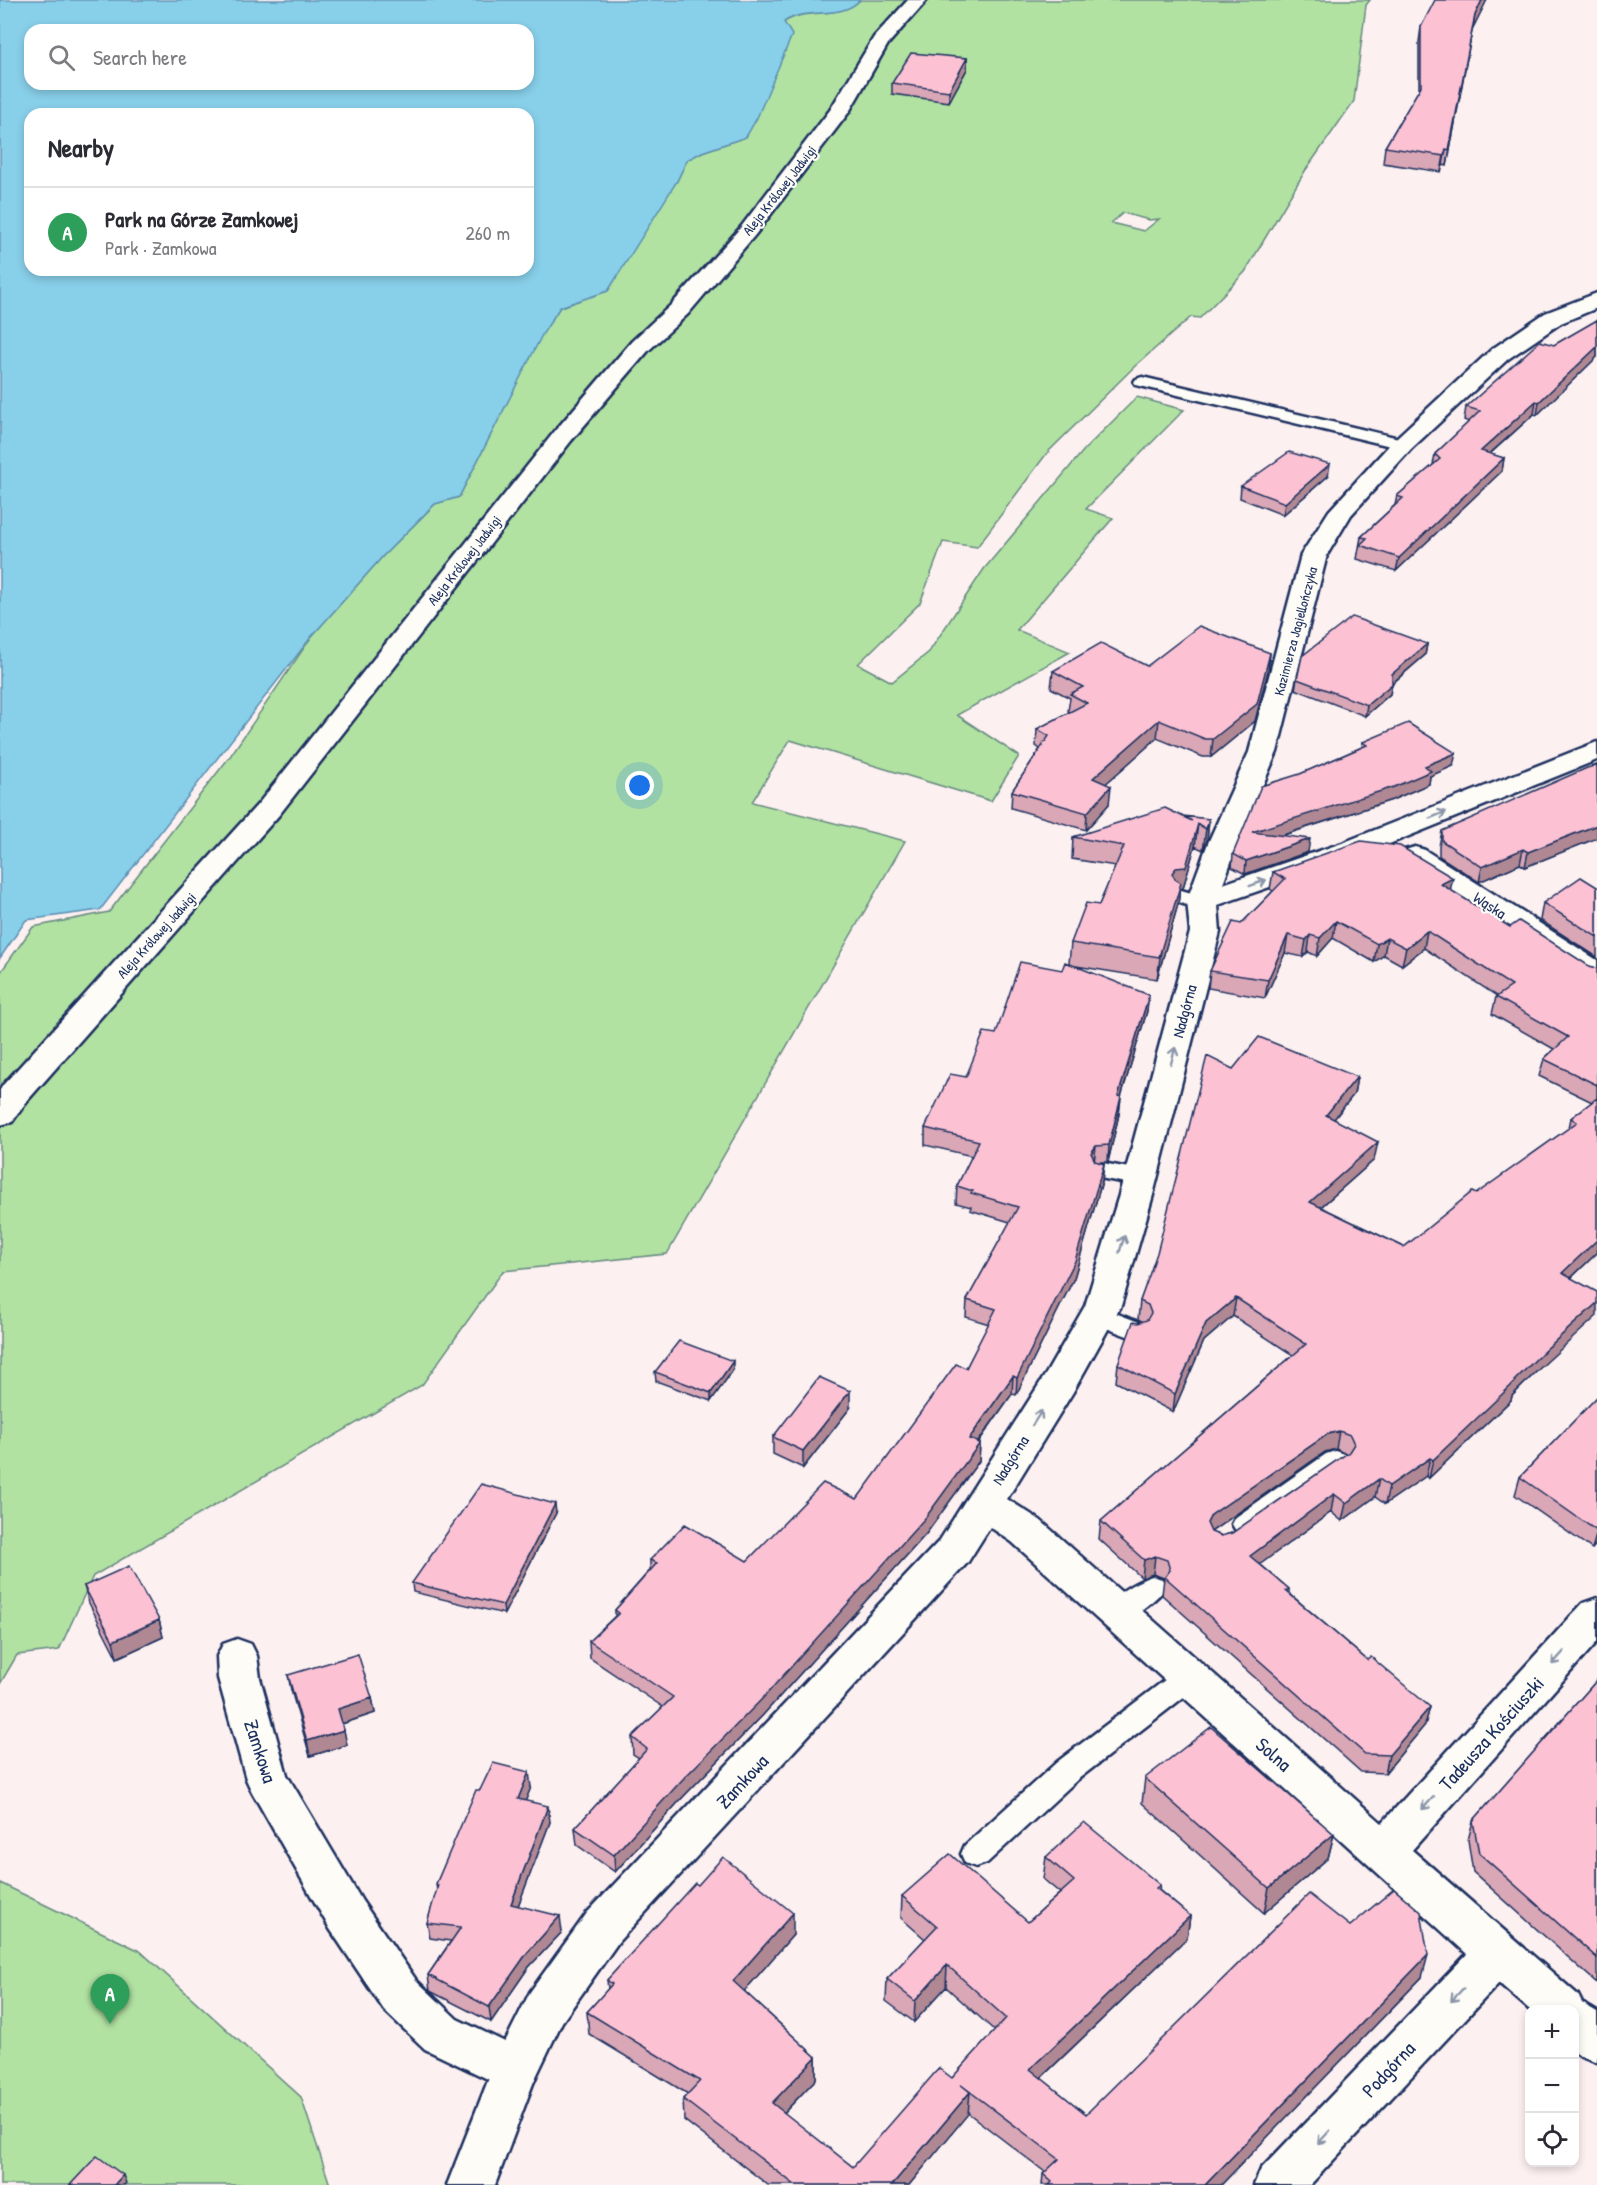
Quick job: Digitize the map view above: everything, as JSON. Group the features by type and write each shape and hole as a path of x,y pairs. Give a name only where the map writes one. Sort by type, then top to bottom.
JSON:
{"street":[{"name":"Aleja Królowej Jadwigi","path":"0,1114 15,1092 269,809 562,436 640,346 680,309 748,231 839,112 880,40 918,0"},
{"name":"Kazimierza Jagiellończyka","path":"1195,899 1223,843 1263,752 1314,555 1341,511 1404,444 1500,354 1553,318 1597,300"},
{"path":"1195,899 1247,887 1384,837 1597,750"},
{"name":"Wąska","path":"1384,837 1597,974"},
{"name":"Nadgórna","path":"984,1503 1060,1382 1103,1306 1141,1178 1205,932 1195,899"},
{"name":"Solna","path":"984,1503 1026,1530 1188,1678 1556,2005"},
{"name":"Zamkowa","path":"471,2185 515,2070 546,2007 603,1927 954,1551 984,1503"},
{"name":"Tadeusza Kościuszki","path":"1384,1851 1597,1614"},
{"name":"Zamkowa","path":"237,1656 239,1678 267,1779 346,1916 400,1995 441,2034 515,2070"},
{"name":"Podgórna","path":"1278,2185 1498,1952"},
{"path":"1579,2025 1597,2041"}],"lane":[{"path":"1142,382 1404,444"},
{"path":"1102,1171 1141,1178"},
{"path":"1097,1315 1135,1330"},
{"path":"1229,1536 1335,1461"},
{"path":"1116,1612 1152,1587"},
{"path":"976,1854 1067,1771 1188,1678"}],"green space":[{"path":"860,0 1370,0 1366,5 1354,101 1305,171 1245,272 1200,318 1191,317 1134,367 1047,453 977,547 943,542 920,603 858,664 892,682 929,652 984,569 1084,450 1137,397 1184,410 1086,509 1113,518 1017,630 1070,652 957,715 1019,756 991,801 790,740 752,802 905,841 667,1254 503,1271 422,1385 93,1576 59,1650 17,1655 0,1684 0,973 33,927 109,912 231,755 312,636 383,556 435,504 459,497 542,334 560,307 573,303 677,181 687,160 702,152 746,137 783,23 802,15 833,12 852,6","holes":["1123,213 1149,220 1159,219 1144,231 1111,223"]},
{"path":"0,1883 140,1951 301,2097 330,2185 0,2185"}],"water":[{"path":"0,0 860,0 843,10 802,15 784,22 792,35 757,118 746,137 702,152 687,160 677,181 608,291 560,307 542,335 459,497 435,504 383,556 312,636 100,910 26,920 0,958"}],"building":[{"path":"1435,0 1482,0 1475,15 1449,150 1446,149 1444,156 1385,147 1421,86 1421,27"},
{"path":"911,53 967,58 949,91 892,83"},
{"path":"1597,320 1597,347 1539,402 1536,401 1481,451 1504,458 1399,558 1360,545 1367,538 1361,537 1403,498 1397,496 1440,459 1435,454 1480,411 1466,407 1540,341 1554,345"},
{"path":"1289,452 1330,464 1285,503 1241,486"},
{"path":"1352,617 1427,644 1392,674 1392,684 1367,705 1297,679 1302,656"},
{"path":"1199,626 1270,653 1257,704 1213,739 1205,739 1159,720 1093,778 1111,786 1087,813 1012,791 1049,736 1037,729 1087,703 1070,694 1083,687 1053,671 1101,643 1147,666"},
{"path":"1408,723 1456,753 1425,766 1431,771 1394,787 1252,832 1310,839 1246,861 1233,854 1261,786 1300,774 1367,745 1363,742"},
{"path":"1597,765 1597,825 1528,852 1523,849 1482,867 1442,841 1442,831"},
{"path":"1165,808 1192,821 1183,816 1209,819 1206,829 1198,824 1186,867 1176,868 1172,873 1181,883 1159,957 1071,943 1086,903 1099,905 1124,846 1073,837"},
{"path":"1361,841 1400,846 1453,878 1441,884 1510,927 1519,921 1589,966 1597,968 1597,1085 1544,1059 1568,1037 1496,997 1512,986 1427,931 1406,948 1387,938 1377,944 1336,921 1320,938 1310,935 1306,940 1288,935 1268,980 1210,971 1233,922 1241,924 1285,879 1273,872"},
{"path":"1581,877 1597,887 1597,937 1543,903"},
{"path":"1020,962 1062,970 1065,962 1149,995 1118,1096 1121,1097 1109,1145 1096,1146 1091,1153 1095,1161 1104,1164 1075,1261 1017,1378 1013,1376 969,1439 980,1443 926,1517 763,1698 682,1780 614,1855 575,1828 647,1749 632,1737 673,1697 589,1641 619,1613 615,1610 657,1563 650,1560 685,1524 747,1561 823,1483 857,1499 956,1364 966,1368 996,1309 967,1300 1018,1207 971,1193 973,1191 957,1186 979,1141 925,1128 950,1074 966,1077 984,1032 996,1034"},
{"path":"1259,1037 1357,1077 1326,1115 1378,1142 1310,1202 1404,1247 1472,1192 1476,1194 1577,1122 1571,1118 1597,1098 1597,1240 1562,1273 1597,1292 1597,1303 1543,1352 1433,1460 1430,1458 1389,1486 1379,1479 1346,1503 1334,1494 1250,1556 1289,1589 1286,1591 1367,1660 1371,1657 1430,1707 1389,1755 1365,1754 1165,1577 1170,1570 1167,1560 1155,1556 1144,1560 1101,1521 1306,1344 1236,1298 1206,1323 1175,1394 1118,1364 1133,1322 1147,1320 1151,1313 1148,1305 1140,1301 1157,1253 1207,1056 1233,1069","holes":["1339,1431 1350,1435 1354,1444 1349,1452 1232,1533 1221,1536 1211,1532 1207,1523 1211,1515 1328,1434"]},
{"path":"679,1341 733,1361 711,1393 655,1372"},
{"path":"819,1377 850,1391 803,1451 773,1437"},
{"path":"1597,1397 1597,1531 1520,1477"},
{"path":"481,1484 555,1504 503,1605 412,1583"},
{"path":"129,1566 159,1620 113,1641 84,1586"},
{"path":"358,1654 372,1698 338,1709 344,1730 307,1741 288,1675"},
{"path":"1597,1680 1597,1958 1479,1853 1473,1821"},
{"path":"1211,1727 1334,1834 1269,1888 1145,1778"},
{"path":"493,1763 529,1772 518,1799 548,1806 511,1904 560,1916 527,1953 489,2007 428,1975 461,1927 427,1923 438,1885 436,1884 476,1790 480,1790"},
{"path":"1084,1822 1160,1885 1156,1888 1190,1916 1030,2069 1086,2114 1309,1894 1350,1926 1394,1889 1421,1912 1428,1955 1205,2185 1049,2185 1052,2182 1043,2174 1059,2159 960,2084 970,2092 892,2185 795,2185 683,2099 700,2081 587,2012 612,1984 607,1980 695,1883 698,1885 723,1857 793,1913 733,1981 816,2057 772,2103 853,2167 939,2068 952,2078 1006,2018 947,1965 915,2001 887,1979 937,1926 902,1896 950,1854 1028,1922 1074,1881 1046,1857"},
{"path":"97,2156 123,2175 114,2185 70,2185"}],"place":[{"name":"Park na Górze Zamkowej","path":"110,2024"}]}
